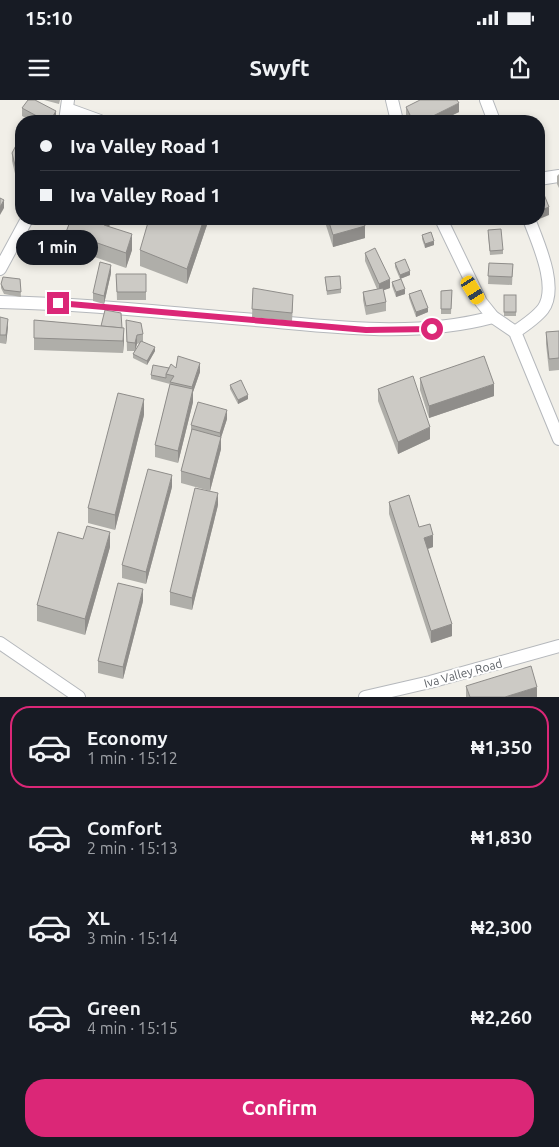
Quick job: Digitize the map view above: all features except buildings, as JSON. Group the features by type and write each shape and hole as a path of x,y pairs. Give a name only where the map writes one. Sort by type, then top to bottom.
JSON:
{"street":[{"path":"392,100 396,115"},
{"path":"486,100 492,115"},
{"path":"67,110 82,115"},
{"path":"545,178 559,176"},
{"path":"0,269 24,225"},
{"path":"444,225 473,290 493,317 515,332 559,439"},
{"path":"515,332 543,309 549,290 542,252 531,225"},
{"path":"0,302 58,303 366,330 447,328 493,317"},
{"path":"0,643 79,697"},
{"name":"Iva Valley Road","path":"365,697 430,682 559,646"}],"route":[{"path":"58,303 366,330 432,329"}]}
